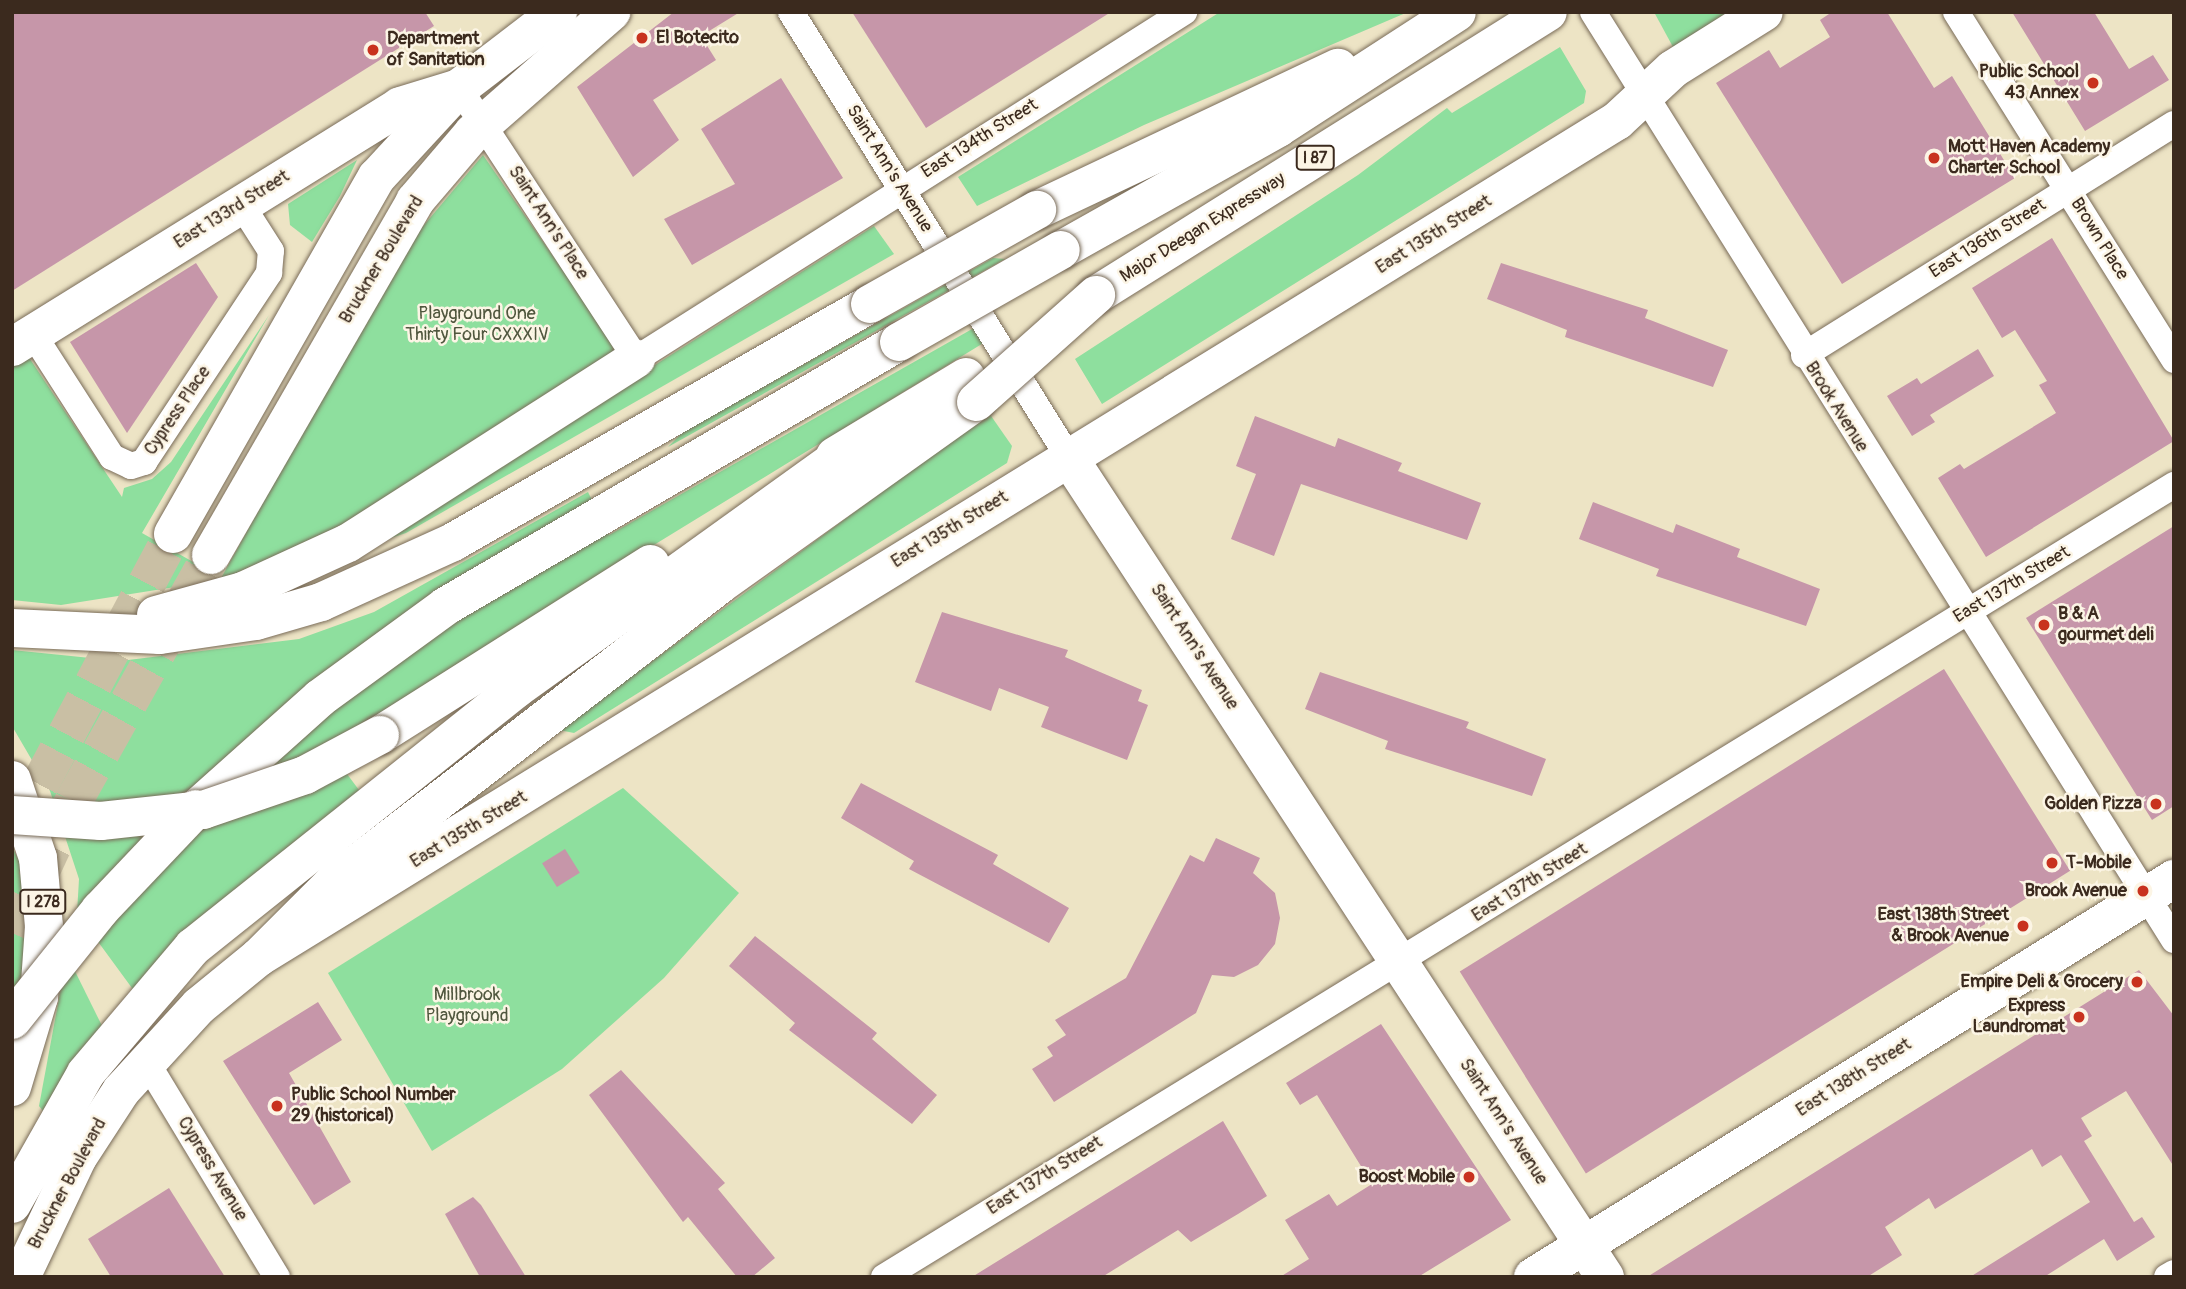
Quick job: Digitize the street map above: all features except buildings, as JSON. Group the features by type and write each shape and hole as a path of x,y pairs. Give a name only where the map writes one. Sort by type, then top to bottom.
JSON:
{"main road":[{"path":"173,534 377,177 459,88 558,12"},
{"name":"Bruckner Boulevard","path":"211,555 400,225 483,124 611,12"},
{"name":"East 135th Street","path":"146,1061 199,1006 259,957 1617,121 1673,69 1764,12"},
{"name":"Major Deegan Expressway","path":"857,444 971,389 1096,295 1541,17"},
{"path":"30,631 193,632 268,618 349,591 465,535 1037,210 1227,115 1442,22"},
{"path":"22,1024 147,859 320,698 446,606 899,342 1278,128 1442,22"},
{"name":"East 133rd Street","path":"22,341 400,106 459,88"},
{"path":"30,631 188,608 282,575 407,509 636,359"},
{"path":"259,957 346,873 971,389"},
{"path":"12,815 124,820 203,810 306,775 380,735 690,540 857,444"},
{"path":"12,1204 86,1073 147,995 221,923 407,774 857,444"},
{"name":"Saint Ann's Avenue","path":"1069,458 1605,1277"},
{"name":"I 278","path":"12,780 43,894 12,1087"},
{"name":"East 138th Street","path":"1533,1277 2159,888"},
{"name":"Bruckner Boulevard","path":"21,1277 78,1157 146,1061"}],"street":[{"name":"Saint Ann's Avenue","path":"790,12 1069,458"},
{"name":"East 134th Street","path":"636,359 901,188 1184,12"},
{"name":"Brook Avenue","path":"1592,12 1966,613 2159,888 2174,940"},
{"name":"Brown Place","path":"1956,12 2174,360"},
{"name":"Saint Ann's Place","path":"459,88 636,359"},
{"name":"East 136th Street","path":"1804,355 2174,124"},
{"name":"Cypress Place","path":"22,341 111,457 131,466 144,462 270,273 271,251 241,204"},
{"name":"East 137th Street","path":"884,1277 1396,960 2174,485"},
{"name":"Cypress Avenue","path":"146,1061 277,1277"},
{"path":"2167,1277 2174,1273"}],"green space":[{"path":"1220,12 1408,12 1144,125 977,206 958,177"},
{"path":"1654,12 1728,12 1673,47"},
{"path":"1560,47 1586,91 1584,103 1102,404 1075,359 1358,175 1447,108 1452,113"},
{"name":"Playground One Thirty Four CXXXIV","path":"483,155 620,353 384,511 220,580 403,250"},
{"path":"357,160 340,196 312,242 290,225 288,204"},
{"path":"874,226 894,254 406,533 373,544"},
{"path":"993,258 1005,259 668,447 683,432"},
{"path":"269,315 142,533 209,571 213,581 61,605 12,600 12,365 28,356 122,497 124,488 152,479 171,462"},
{"path":"995,316 1003,331 326,746 386,826 140,999 77,913 79,879 50,791 12,726 12,650 120,661 299,639 374,612 588,492 609,535"},
{"path":"989,413 1012,446 1007,463 574,733 559,730"},
{"name":"Millbrook Playground","path":"623,788 739,893 664,978 562,1069 432,1151 328,973"},
{"path":"12,847 20,862 29,932 12,1055"},
{"path":"67,955 109,1040 46,1115 39,1106"}],"tunnel":[{"path":"13,835 173,534"},
{"path":"12,933 73,802 211,555"}],"place":[{"name":"El Botecito","path":"642,38"},
{"name":"Department of Sanitation","path":"373,50"},
{"name":"Public School 43 Annex","path":"2093,83"},
{"name":"Mott Haven Academy Charter School","path":"1934,158"},
{"name":"B & A gourmet deli","path":"2044,625"},
{"name":"Golden Pizza","path":"2156,804"},
{"name":"T-Mobile","path":"2052,863"},
{"name":"Brook Avenue","path":"2143,891"},
{"name":"East 138th Street & Brook Avenue","path":"2023,926"},
{"name":"Empire Deli & Grocery","path":"2137,982"},
{"name":"Express Laundromat","path":"2079,1017"},
{"name":"Public School Number 29 (historical)","path":"277,1106"},
{"name":"Boost Mobile","path":"1469,1177"}]}
